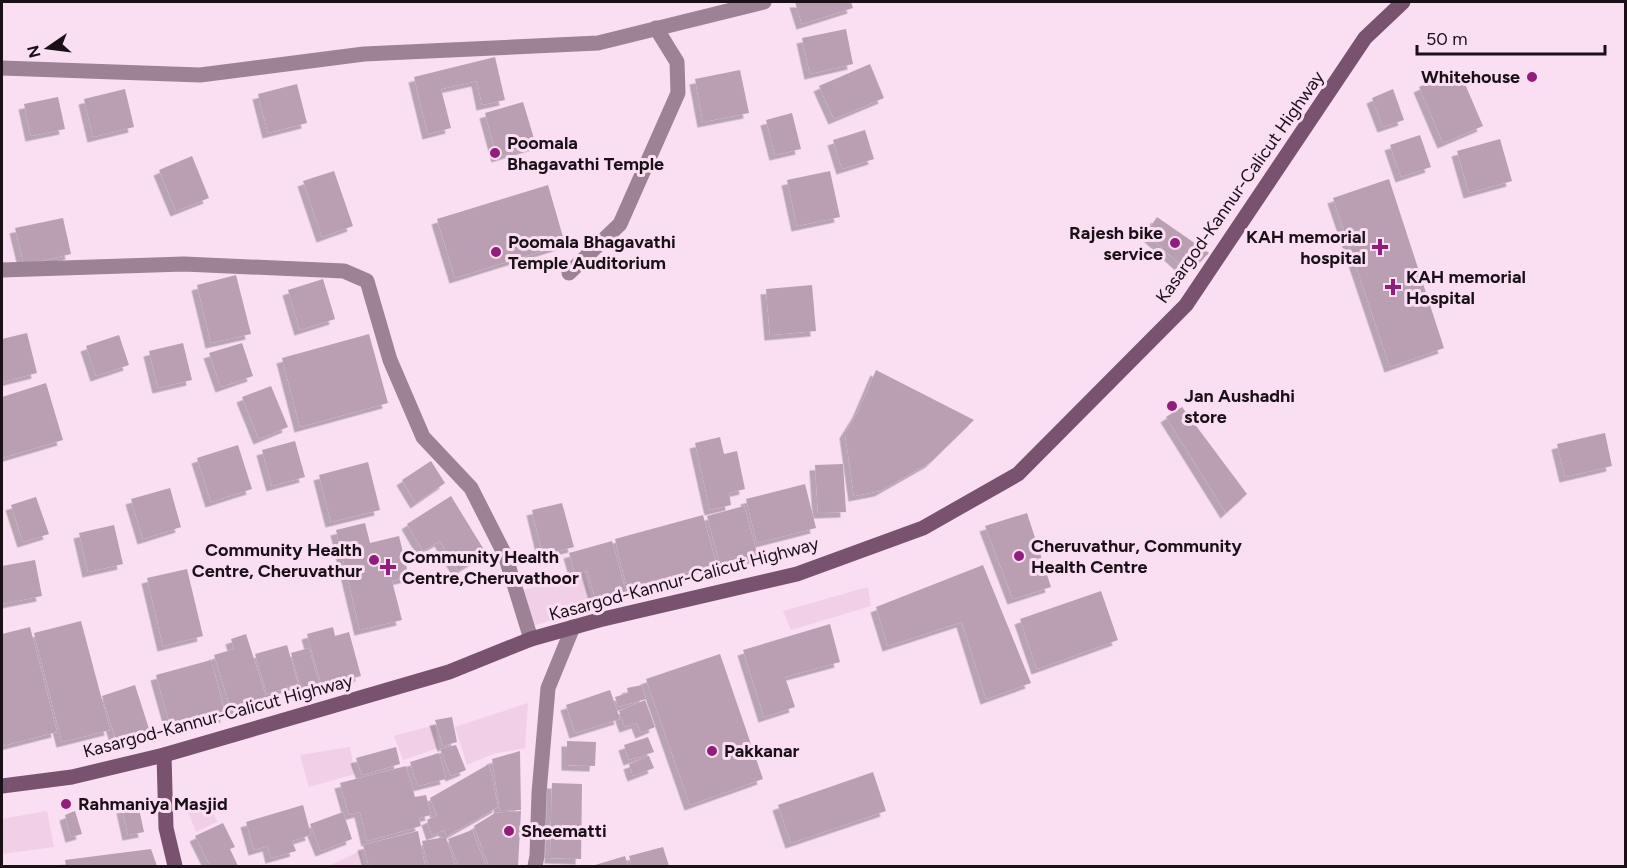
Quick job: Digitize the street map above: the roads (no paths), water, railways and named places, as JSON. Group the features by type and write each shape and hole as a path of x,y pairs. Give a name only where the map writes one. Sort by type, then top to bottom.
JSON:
{"main road":[{"name":"Kasargod-Kannur-Calicut Highway","path":"2,786 72,777 164,755 449,672 531,639 599,620 797,574 923,528 1018,474 1186,305 1365,38 1402,2"},
{"path":"164,755 166,828 175,867"}],"street":[{"path":"2,68 200,75 364,54 598,43 764,2"},
{"path":"569,273 620,224 678,93 677,62 656,28"},
{"path":"2,270 184,264 344,271 367,281 390,360 423,437 471,488 505,555 531,639"},
{"path":"535,867 548,687 573,627"}],"place":[{"name":"Whitehouse","path":"1532,77"},
{"name":"Poomala Bhagavathi Temple","path":"495,153"},
{"name":"Rajesh bike service","path":"1175,243"},
{"name":"KAH memorial hospital","path":"1380,247"},
{"name":"Poomala Bhagavathi Temple Auditorium","path":"496,252"},
{"name":"KAH memorial Hospital","path":"1393,287"},
{"name":"Jan Aushadhi store","path":"1172,406"},
{"name":"Cheruvathur, Community Health Centre","path":"1019,556"},
{"name":"Community Health Centre, Cheruvathur","path":"374,560"},
{"name":"Community Health Centre,Cheruvathoor","path":"388,567"},
{"name":"Pakkanar","path":"712,751"},
{"name":"Rahmaniya Masjid","path":"66,804"},
{"name":"Sheematti","path":"509,831"}]}
